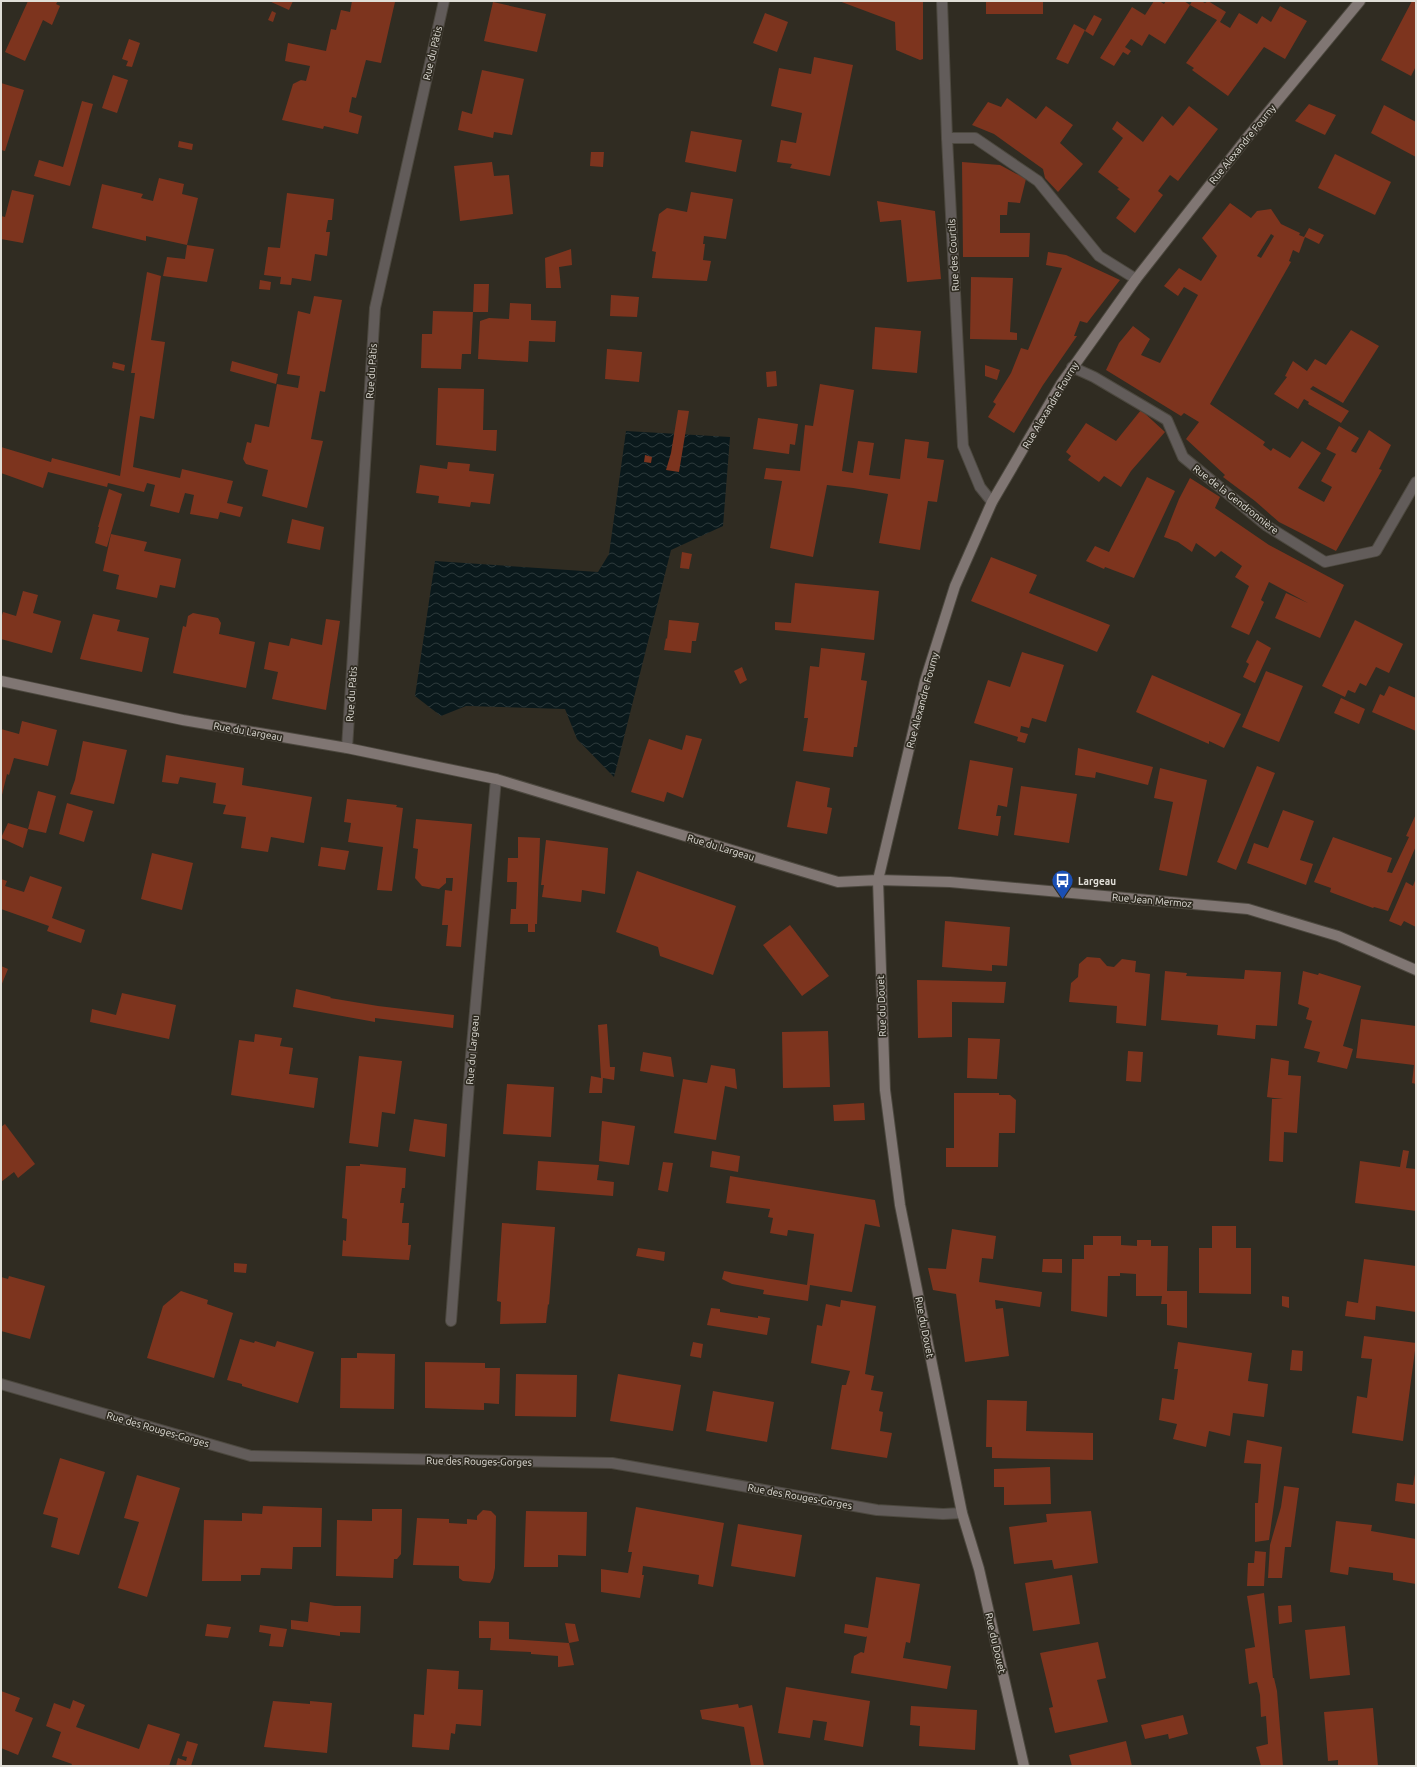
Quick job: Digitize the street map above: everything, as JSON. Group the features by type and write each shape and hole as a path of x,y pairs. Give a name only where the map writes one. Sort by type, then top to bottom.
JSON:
{"street":[{"name":"Rue du Pâtis","path":"347,748 376,308 444,1"},
{"name":"Rue des Courtils","path":"942,1 962,446 980,487 992,502"},
{"name":"Rue Alexandre Fourny","path":"878,880 925,681 955,586 992,502 1072,367 1136,279 1246,139 1360,1"},
{"path":"947,138 975,138 1038,181 1099,256 1136,279"},
{"name":"Rue de la Gendronnière","path":"1072,367 1094,376 1167,420 1183,457 1267,526 1325,562 1376,551 1416,482"},
{"name":"Rue du Largeau","path":"1,681 183,720 347,748 496,780 838,882 878,880"},
{"name":"Rue du Largeau","path":"451,1321 471,1056 496,780"},
{"name":"Rue Jean Mermoz","path":"878,880 950,882 1248,909 1338,936 1416,970"},
{"name":"Rue du Douet","path":"878,880 880,974 886,1098 900,1205 962,1513 979,1568 1024,1766"},
{"name":"Rue des Rouges-Gorges","path":"1,1384 251,1456 612,1463 877,1510 942,1514 962,1513"}],"water":[{"path":"626,431 730,437 723,526 671,550 614,777 577,739 565,709 466,706 441,716 415,696 435,561 598,572 609,554"}],"building":[{"path":"28,1 58,1 56,4 60,6 52,25 43,20 25,61 5,52"},
{"path":"269,1 293,1 289,10"},
{"path":"352,1 395,2 381,63 366,60 356,98 352,97 349,112 362,116 358,134 324,126 323,129 282,120 293,84 301,80 306,81 310,66 285,61 288,43 326,51 331,29 336,30 341,10 350,12"},
{"path":"839,1 923,1 923,59 920,60 896,50 895,22"},
{"path":"986,1 1043,1 1043,14 986,14"},
{"path":"1154,1 1159,1 1164,4 1166,1 1184,1 1190,5 1165,44 1149,34 1142,46 1131,39 1125,47 1131,51 1128,55 1123,52 1114,66 1100,58 1132,7 1145,15"},
{"path":"1192,1 1201,1 1205,3 1208,1 1226,12 1220,22 1230,28 1239,13 1257,24 1262,16 1271,22 1280,6 1307,21 1285,59 1264,47 1228,96 1192,70 1194,68 1186,63 1217,20 1190,5"},
{"path":"1412,1 1416,1 1416,66 1411,76 1381,60"},
{"path":"493,2 546,14 537,52 484,41"},
{"path":"272,11 276,13 273,22 268,20"},
{"path":"765,13 788,22 777,52 753,43"},
{"path":"1094,15 1102,19 1093,36 1085,31"},
{"path":"1074,24 1085,30 1068,64 1056,59"},
{"path":"129,39 140,43 132,67 126,66 128,61 122,59"},
{"path":"814,57 853,65 830,176 790,168 792,164 777,162 781,140 796,143 802,113 771,106 779,68 811,74"},
{"path":"482,70 524,79 512,135 494,132 493,138 458,130 462,111 472,114"},
{"path":"113,75 128,80 117,113 102,108"},
{"path":"1,83 24,90 5,151 1,150"},
{"path":"1007,98 1036,119 1046,106 1073,125 1060,143 1083,164 1058,192 1045,178 1043,169 994,134 972,125 988,102 1001,107"},
{"path":"82,101 93,104 70,186 34,176 39,160 63,167"},
{"path":"1309,104 1336,115 1325,135 1295,121"},
{"path":"1384,105 1416,122 1416,157 1371,133"},
{"path":"1189,106 1218,129 1178,181 1170,175 1158,191 1163,195 1135,233 1116,218 1130,199 1117,189 1119,188 1098,172 1123,138 1112,129 1117,121 1143,142 1162,116 1173,126"},
{"path":"691,131 742,140 736,172 685,162"},
{"path":"179,141 193,144 192,150 178,147"},
{"path":"591,152 604,152 603,167 590,166"},
{"path":"1335,154 1391,182 1375,215 1318,188"},
{"path":"492,162 494,176 509,175 513,214 460,221 454,166"},
{"path":"962,162 1000,165 1026,179 1020,203 1008,202 1007,215 1000,215 1000,233 1030,233 1029,257 963,257"},
{"path":"159,178 184,184 182,194 198,198 187,245 146,236 146,241 92,228 102,184 143,194 141,198 153,201"},
{"path":"12,190 34,195 23,243 1,239 1,216 5,217"},
{"path":"691,192 733,199 726,239 704,236 703,244 705,244 703,260 711,261 707,281 652,278 656,252 652,251 659,214 667,208 687,212"},
{"path":"287,193 334,199 332,220 328,220 326,232 330,232 327,256 315,254 311,281 292,278 291,285 280,284 281,277 264,275 268,247 280,248"},
{"path":"877,201 935,211 941,279 907,282 901,220 880,222"},
{"path":"1230,203 1251,218 1257,211 1271,209 1281,224 1300,233 1299,235 1304,237 1309,228 1324,235 1319,244 1305,237 1299,253 1293,250 1289,261 1291,262 1210,404 1265,442 1263,445 1271,451 1273,448 1290,458 1302,441 1321,453 1298,488 1324,502 1332,487 1321,481 1336,454 1326,449 1339,426 1359,438 1351,451 1356,453 1369,430 1391,445 1379,469 1382,470 1336,551 1279,522 1255,501 1223,477 1225,475 1186,439 1199,422 1184,413 1181,416 1106,370 1119,343 1133,326 1150,339 1141,355 1160,363 1198,295 1184,287 1178,296 1164,286 1179,268 1201,281 1217,256 1202,238","holes":["1271,234 1274,236 1261,258 1257,256"]},
{"path":"187,245 214,249 207,282 163,276 167,257 185,259"},
{"path":"571,249 572,265 559,267 561,288 546,288 545,258"},
{"path":"1048,252 1066,255 1120,280 1087,323 1080,321 1074,336 1077,336 1043,385 1014,433 988,417 996,404 993,402 1011,373 1021,348 1028,350 1062,268 1046,265"},
{"path":"147,272 161,276 151,340 165,342 154,419 140,416 133,467 180,478 182,469 233,481 227,503 243,507 240,517 220,512 218,519 190,514 194,495 185,493 179,513 150,506 155,485 147,483 144,492 108,483 107,487 48,472 43,488 1,473 1,447 51,462 52,458 120,476 135,373 131,373"},
{"path":"971,277 1013,278 1010,332 1017,333 1017,340 970,339"},
{"path":"260,280 271,282 270,290 259,289"},
{"path":"474,284 489,284 488,312 473,312"},
{"path":"611,295 639,297 637,317 610,316"},
{"path":"314,296 342,300 325,392 320,391 311,439 323,441 307,508 262,496 268,470 246,464 243,459 247,442 251,443 255,424 269,427 277,384 298,388 300,376 287,374 298,311 310,314"},
{"path":"510,303 531,304 531,320 556,321 555,342 529,341 528,362 478,359 480,321 489,318 509,319"},
{"path":"433,311 473,312 471,354 462,354 461,369 421,368 422,334 432,334"},
{"path":"875,327 921,331 917,373 872,369"},
{"path":"1351,330 1379,346 1343,403 1313,386 1310,389 1349,411 1341,423 1308,404 1309,402 1304,399 1298,409 1274,394 1287,377 1285,376 1293,361 1307,371 1315,359 1326,365"},
{"path":"607,349 642,352 639,382 605,379"},
{"path":"232,361 278,374 276,384 230,371"},
{"path":"113,362 125,365 124,371 112,368"},
{"path":"985,365 1000,370 997,380 985,376"},
{"path":"776,371 777,386 767,387 766,372"},
{"path":"820,384 854,390 842,471 853,473 858,441 874,443 869,475 900,479 905,439 929,442 927,458 944,460 937,502 928,501 920,550 879,543 888,494 827,485 813,557 770,548 782,481 764,479 766,468 800,471 805,425 813,426"},
{"path":"438,388 484,389 483,430 497,430 496,451 436,445"},
{"path":"678,410 689,411 679,472 666,470 671,453"},
{"path":"1141,410 1165,432 1131,471 1121,487 1104,476 1099,482 1068,460 1071,456 1066,452 1086,423 1116,441"},
{"path":"758,418 798,424 795,445 790,444 789,454 753,449"},
{"path":"645,455 652,457 651,463 644,462"},
{"path":"448,462 470,464 469,471 494,474 490,504 471,502 470,507 438,503 439,496 416,493 420,465 447,469"},
{"path":"1147,477 1175,491 1134,578 1105,567 1104,569 1086,561 1095,546 1109,552"},
{"path":"1190,478 1220,497 1215,508 1269,545 1344,585 1320,638 1275,618 1286,593 1308,603 1269,582 1261,600 1264,602 1249,635 1231,627 1249,586 1235,577 1242,566 1221,551 1215,557 1196,543 1192,552 1178,542 1164,537 1179,499"},
{"path":"109,489 122,494 107,547 95,543"},
{"path":"292,519 324,527 320,550 287,543"},
{"path":"111,534 147,542 144,551 181,559 175,588 160,585 157,598 116,589 119,575 103,571"},
{"path":"682,552 692,554 689,569 680,568"},
{"path":"991,557 1037,575 1029,593 1110,625 1097,652 971,601"},
{"path":"795,583 879,591 874,640 775,630 775,622 791,623"},
{"path":"23,591 38,595 33,613 61,621 52,653 1,639 1,618 3,612 16,616"},
{"path":"193,613 218,618 221,623 219,634 255,642 246,688 173,673 183,626 186,627 188,616"},
{"path":"93,614 120,620 117,631 149,638 142,672 80,659"},
{"path":"326,619 340,621 326,710 272,699 278,672 264,669 269,642 289,646 291,638 322,645"},
{"path":"669,620 699,623 696,641 692,641 691,653 664,650"},
{"path":"1355,620 1403,644 1389,673 1376,667 1366,686 1360,683 1355,693 1348,690 1345,697 1322,686"},
{"path":"1257,640 1271,648 1255,683 1243,677 1249,664 1246,662"},
{"path":"821,648 865,653 861,680 867,681 857,747 854,747 853,757 803,751 808,718 804,718 810,666 819,667"},
{"path":"1022,652 1064,665 1046,722 1032,718 1029,728 1021,726 1020,732 1028,734 1025,743 1017,741 1018,737 974,723 988,680 1010,687"},
{"path":"742,667 747,680 740,684 734,671"},
{"path":"1266,671 1303,686 1279,742 1242,727"},
{"path":"1152,675 1241,714 1224,748 1209,741 1209,744 1136,712"},
{"path":"1389,686 1416,698 1416,731 1372,712 1380,694 1384,696"},
{"path":"1341,698 1365,709 1359,724 1334,713"},
{"path":"22,721 57,730 48,766 14,758 9,775 7,774 1,799 1,729 19,734"},
{"path":"686,735 702,739 683,798 667,792 664,802 631,792 649,739 682,750"},
{"path":"83,741 127,750 114,804 70,794 75,780"},
{"path":"1078,748 1153,767 1148,785 1096,772 1095,778 1075,775"},
{"path":"166,755 244,768 242,785 312,797 304,843 271,837 268,852 241,848 246,817 223,814 226,805 213,803 216,783 180,777 178,784 162,782"},
{"path":"970,760 1013,768 1007,807 998,805 996,816 1001,816 998,836 958,829"},
{"path":"1257,766 1275,773 1236,870 1217,862"},
{"path":"1160,768 1207,780 1187,876 1159,870 1173,802 1154,798"},
{"path":"796,781 830,788 827,807 832,808 827,834 787,827"},
{"path":"1021,786 1077,794 1069,843 1014,835"},
{"path":"38,791 56,796 46,833 28,829"},
{"path":"347,799 397,805 396,807 403,808 392,891 377,890 383,847 348,842 351,823 344,822"},
{"path":"67,803 93,811 84,842 59,834"},
{"path":"1283,810 1314,821 1300,860 1313,864 1306,885 1247,863 1254,843 1268,848"},
{"path":"1416,814 1416,846 1388,911 1373,908 1330,892 1331,888 1314,882 1333,837 1392,858 1387,872 1392,873 1409,837 1406,836"},
{"path":"416,819 472,824 461,947 446,946 448,925 442,925 445,890 452,891 453,878 446,878 446,883 439,889 422,886 415,878 418,849 413,848"},
{"path":"8,823 28,829 23,848 1,838"},
{"path":"518,837 540,838 537,924 535,924 535,932 528,932 528,924 510,924 511,909 516,909 517,882 507,882 508,858 518,858"},
{"path":"546,840 608,848 605,894 582,890 581,902 542,897 544,885 541,885"},
{"path":"321,847 349,851 345,870 318,866"},
{"path":"152,853 193,863 182,910 141,899"},
{"path":"637,871 736,906 713,975 660,956 658,947 616,932"},
{"path":"30,876 62,887 52,918 85,930 81,943 47,931 49,926 1,909 1,879 7,881 5,886 24,892"},
{"path":"1416,878 1416,927 1404,921 1401,926 1389,921 1406,882 1413,886"},
{"path":"945,921 1010,927 1007,966 992,965 992,971 942,967"},
{"path":"790,925 829,976 802,996 763,945"},
{"path":"1087,957 1100,958 1107,966 1114,967 1122,959 1136,961 1135,972 1150,974 1146,1026 1116,1023 1117,1006 1069,1002 1071,983 1078,977 1079,964"},
{"path":"1,966 8,969 1,986"},
{"path":"1245,970 1281,972 1277,1026 1256,1025 1255,1039 1217,1035 1218,1025 1161,1020 1165,971 1187,973 1186,976 1244,979"},
{"path":"1303,971 1318,975 1319,973 1361,986 1343,1046 1353,1049 1347,1069 1317,1062 1320,1052 1304,1048 1312,1021 1306,1019 1309,1008 1298,1004"},
{"path":"917,980 1006,982 1004,1003 952,1002 952,1037 918,1038"},
{"path":"296,989 331,997 330,998 378,1006 454,1015 453,1028 375,1018 375,1022 293,1007"},
{"path":"122,993 176,1005 169,1039 90,1022 92,1009 116,1015"},
{"path":"1361,1019 1416,1026 1416,1084 1412,1083 1414,1065 1356,1058"},
{"path":"607,1024 610,1067 615,1067 614,1080 603,1078 602,1093 589,1093 591,1076 601,1078 598,1025"},
{"path":"828,1031 830,1087 783,1088 782,1032"},
{"path":"255,1034 282,1038 280,1046 293,1048 289,1074 318,1078 314,1108 231,1095 239,1040 254,1042"},
{"path":"968,1038 1000,1039 997,1079 967,1078"},
{"path":"1128,1051 1143,1052 1141,1082 1126,1081"},
{"path":"643,1052 671,1057 674,1077 640,1071"},
{"path":"359,1056 402,1061 395,1114 382,1112 378,1147 349,1143"},
{"path":"1271,1058 1289,1061 1288,1075 1301,1076 1297,1133 1284,1132 1283,1162 1269,1161 1272,1099 1283,1099 1267,1097"},
{"path":"711,1065 735,1069 737,1089 725,1086 716,1140 674,1133 683,1079 707,1083"},
{"path":"507,1084 554,1087 551,1137 503,1134"},
{"path":"954,1093 999,1093 999,1095 1010,1095 1016,1100 1015,1133 999,1133 998,1167 946,1167 946,1148 954,1148"},
{"path":"864,1103 865,1120 834,1121 833,1105"},
{"path":"414,1119 447,1124 445,1157 409,1151"},
{"path":"602,1121 635,1126 629,1165 599,1161"},
{"path":"5,1124 35,1164 18,1178 14,1172 1,1182 1,1127"},
{"path":"1403,1150 1409,1151 1406,1168 1416,1169 1416,1211 1355,1203 1360,1161 1400,1167"},
{"path":"712,1151 740,1156 738,1172 710,1167"},
{"path":"538,1161 599,1165 597,1180 614,1182 613,1196 536,1190"},
{"path":"663,1162 673,1163 668,1192 658,1190"},
{"path":"360,1164 406,1168 405,1188 402,1188 400,1203 404,1203 402,1223 409,1223 408,1245 411,1245 409,1260 342,1256 343,1240 346,1241 347,1219 342,1218 346,1166 360,1166"},
{"path":"730,1176 875,1200 880,1227 865,1224 852,1292 810,1285 808,1301 763,1294 764,1290 732,1284 722,1279 724,1271 807,1285 814,1234 788,1230 787,1236 770,1233 773,1218 768,1217 770,1209 726,1203"},
{"path":"502,1223 555,1227 549,1305 548,1304 546,1323 500,1324 501,1302 497,1301"},
{"path":"1212,1226 1236,1226 1236,1248 1251,1248 1251,1294 1199,1293 1199,1248 1212,1248"},
{"path":"952,1229 996,1236 993,1259 982,1258 979,1282 1042,1292 1040,1307 995,1300 996,1309 1003,1308 1009,1356 965,1362 956,1294 933,1290 928,1268 946,1269"},
{"path":"1093,1236 1121,1236 1121,1245 1137,1246 1137,1240 1151,1240 1151,1246 1168,1246 1167,1291 1187,1291 1187,1328 1167,1325 1167,1304 1161,1304 1162,1296 1136,1296 1136,1274 1120,1273 1120,1276 1108,1276 1107,1317 1071,1311 1072,1259 1084,1259 1084,1245 1093,1245"},
{"path":"638,1248 665,1252 664,1261 636,1256"},
{"path":"1043,1259 1062,1259 1062,1273 1042,1272"},
{"path":"1364,1259 1416,1266 1416,1312 1376,1306 1375,1320 1345,1316 1347,1301 1358,1303"},
{"path":"234,1263 247,1264 246,1273 234,1272"},
{"path":"9,1276 45,1286 30,1339 1,1331 1,1277 8,1279"},
{"path":"181,1291 208,1300 207,1304 233,1313 214,1378 147,1358 163,1306"},
{"path":"1282,1296 1289,1297 1289,1308 1282,1306"},
{"path":"841,1300 876,1306 865,1374 874,1376 871,1390 883,1392 879,1411 883,1412 880,1431 892,1433 887,1458 831,1449 842,1385 846,1385 850,1371 811,1363 817,1325 822,1326 826,1304 840,1307"},
{"path":"711,1308 720,1309 720,1312 758,1318 758,1316 770,1318 767,1335 707,1325"},
{"path":"1364,1336 1416,1343 1403,1441 1352,1433 1357,1396 1367,1398 1372,1359 1361,1358"},
{"path":"240,1339 254,1343 255,1341 275,1347 277,1341 314,1352 298,1403 227,1380"},
{"path":"693,1342 703,1344 701,1358 690,1356"},
{"path":"1178,1342 1252,1353 1248,1381 1268,1384 1264,1417 1233,1413 1230,1436 1209,1431 1206,1447 1173,1439 1177,1424 1159,1420 1162,1398 1174,1400 1178,1369 1174,1369"},
{"path":"1292,1350 1303,1351 1302,1371 1290,1370"},
{"path":"357,1353 395,1354 394,1409 340,1408 341,1358 357,1358"},
{"path":"425,1362 485,1363 485,1368 500,1368 499,1404 484,1403 484,1410 425,1408"},
{"path":"516,1374 577,1375 576,1417 515,1416"},
{"path":"618,1374 681,1385 673,1431 610,1421"},
{"path":"713,1391 774,1402 767,1442 706,1431"},
{"path":"987,1400 1027,1401 1026,1431 1093,1433 1093,1460 992,1458 992,1447 986,1447"},
{"path":"1247,1440 1282,1447 1269,1540 1255,1542 1255,1503 1258,1503 1261,1464 1244,1463"},
{"path":"60,1458 105,1472 79,1555 51,1547 58,1518 43,1514"},
{"path":"1050,1467 1051,1504 1004,1505 1004,1487 994,1487 994,1469"},
{"path":"1415,1474 1416,1504 1395,1501 1397,1483 1413,1485"},
{"path":"137,1475 180,1488 147,1597 118,1588 139,1522 124,1518"},
{"path":"1284,1486 1299,1488 1291,1547 1285,1547 1282,1578 1268,1578 1270,1545 1281,1507"},
{"path":"263,1506 322,1508 321,1547 293,1547 292,1569 261,1568 260,1575 241,1575 241,1581 202,1581 204,1520 242,1521 242,1513 262,1514"},
{"path":"636,1507 724,1523 713,1587 698,1584 699,1575 643,1566 642,1575 644,1575 640,1598 601,1592 601,1569 628,1573 632,1552 628,1552"},
{"path":"372,1509 402,1509 401,1554 397,1559 394,1559 393,1578 336,1576 337,1520 372,1521"},
{"path":"483,1510 491,1511 496,1516 495,1568 493,1578 490,1583 463,1581 459,1578 459,1566 413,1565 417,1518 449,1519 449,1523 467,1524 467,1519 477,1520 477,1516"},
{"path":"526,1511 587,1512 586,1556 558,1555 558,1567 524,1567"},
{"path":"1091,1511 1098,1563 1054,1569 1052,1560 1014,1564 1009,1527 1047,1522 1046,1514"},
{"path":"1336,1521 1372,1525 1371,1531 1416,1539 1416,1584 1393,1580 1393,1573 1349,1567 1348,1575 1330,1572"},
{"path":"738,1524 802,1535 795,1577 731,1566"},
{"path":"1255,1551 1266,1552 1264,1586 1247,1586 1248,1563 1254,1563"},
{"path":"1072,1575 1080,1624 1033,1631 1025,1583"},
{"path":"876,1577 920,1584 910,1643 906,1642 903,1658 951,1666 947,1689 851,1673 854,1656 861,1652 864,1653 867,1636 844,1633 845,1624 868,1628"},
{"path":"1264,1593 1273,1678 1277,1691 1283,1766 1261,1766 1256,1747 1268,1744 1266,1716 1261,1717 1260,1695 1257,1682 1249,1684 1245,1649 1255,1647 1247,1596"},
{"path":"310,1602 335,1606 361,1606 360,1633 340,1632 340,1636 291,1629 291,1620 308,1622"},
{"path":"1291,1605 1292,1622 1279,1624 1278,1606"},
{"path":"479,1621 509,1622 509,1639 569,1643 574,1665 558,1667 558,1656 531,1654 531,1652 490,1650 491,1638 479,1638"},
{"path":"565,1623 575,1624 579,1641 569,1643"},
{"path":"207,1624 231,1627 228,1638 205,1636"},
{"path":"260,1625 287,1629 283,1647 269,1646 271,1634 259,1632"},
{"path":"1345,1626 1350,1675 1310,1679 1305,1630"},
{"path":"1098,1642 1106,1678 1097,1680 1108,1722 1055,1733 1049,1708 1053,1707 1040,1653"},
{"path":"427,1669 459,1671 458,1689 483,1690 481,1726 456,1724 455,1734 451,1733 449,1750 412,1747 414,1714 424,1715"},
{"path":"786,1687 870,1701 863,1747 824,1740 827,1722 813,1720 810,1738 778,1733"},
{"path":"1,1691 20,1698 15,1711 33,1718 18,1755 1,1748"},
{"path":"73,1700 85,1705 76,1727 139,1749 148,1724 180,1734 169,1766 71,1766 72,1764 52,1757 61,1732 46,1726 54,1703 70,1709"},
{"path":"273,1701 310,1704 310,1701 332,1703 327,1753 264,1747"},
{"path":"738,1704 739,1708 752,1705 764,1766 751,1766 744,1727 702,1719 700,1710"},
{"path":"911,1706 977,1710 975,1750 919,1746 920,1726 910,1725"},
{"path":"1373,1708 1378,1766 1338,1766 1338,1760 1328,1761 1324,1712"},
{"path":"1183,1715 1188,1734 1169,1739 1168,1734 1145,1739 1141,1725"},
{"path":"187,1741 198,1744 191,1766 176,1766 178,1758 186,1761 187,1757 182,1756"},
{"path":"1126,1741 1132,1766 1072,1766 1069,1755"}],"place":[{"name":"Largeau","path":"1062,900"}]}
